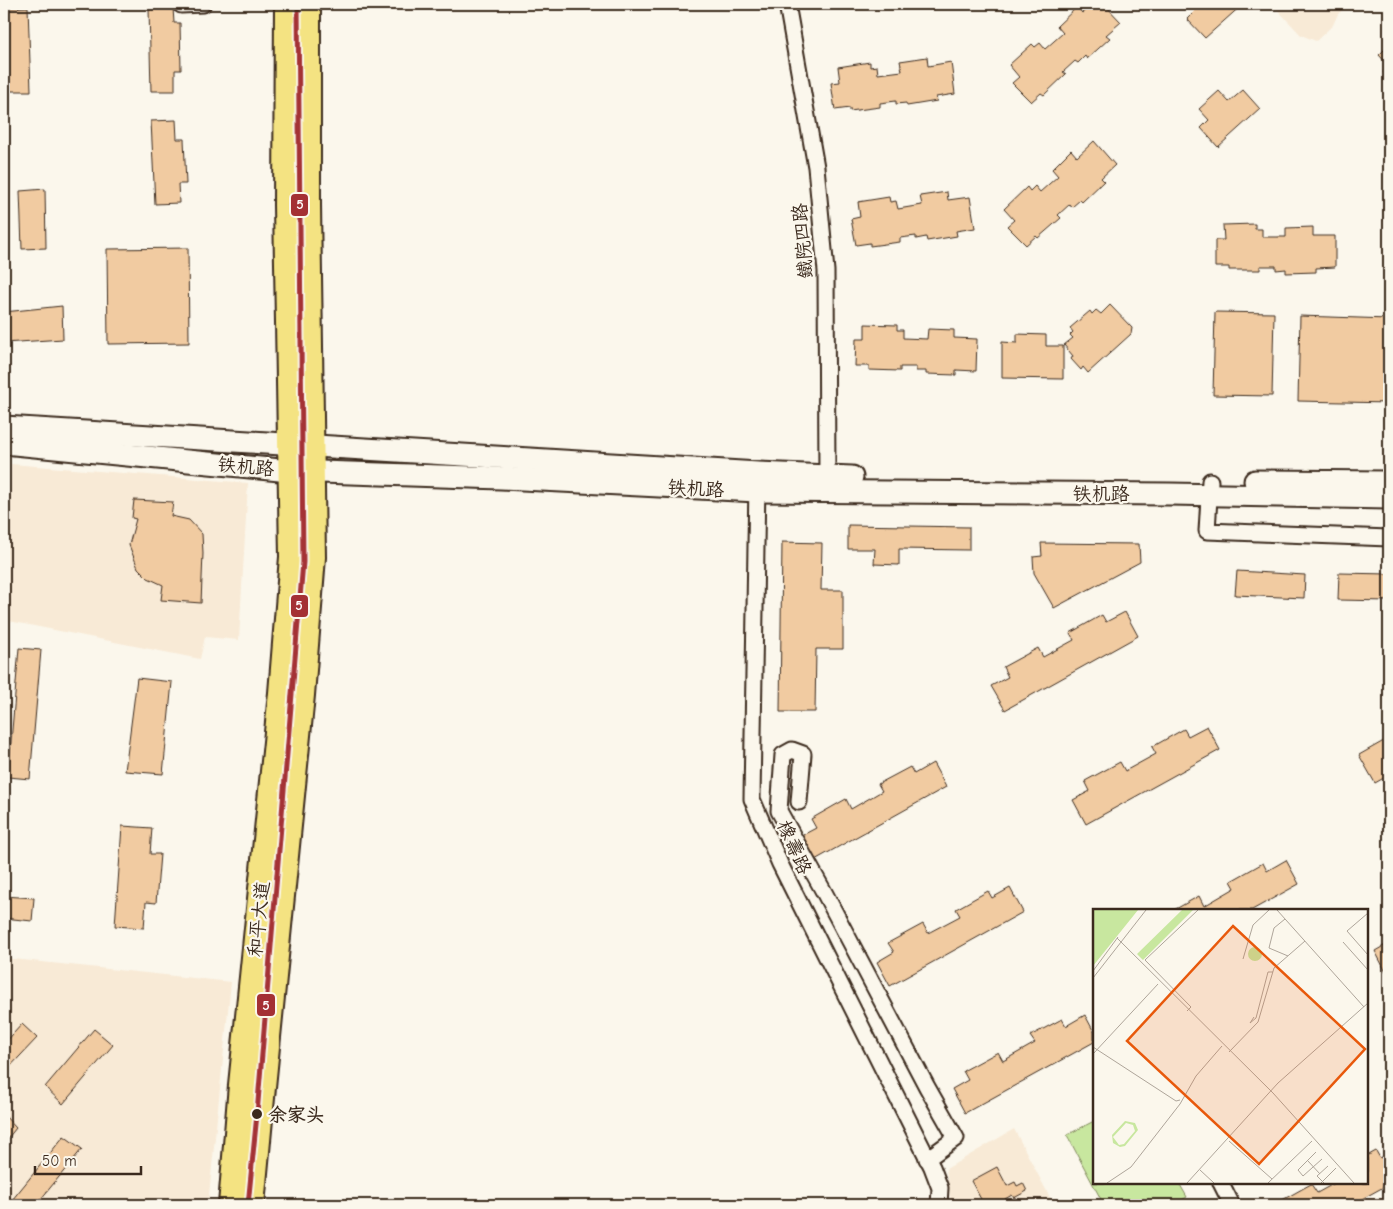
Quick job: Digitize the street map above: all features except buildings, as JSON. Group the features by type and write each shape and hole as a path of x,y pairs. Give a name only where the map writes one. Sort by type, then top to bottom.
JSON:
{"main road":[{"name":"和平大道","path":"287,4 286,205 301,446"},
{"name":"和平大道","path":"230,1205 301,471 308,205 308,4"},
{"name":"铁机路","path":"4,427 301,446 757,482 827,477 1170,479 1209,488 1389,482"},
{"name":"铁机路","path":"4,443 301,471 501,478 1209,488 1389,498"},
{"name":"和平大道","path":"252,1205 302,695 313,558 301,471"}],"street":[{"path":"181,4 202,4"},
{"name":"鐵院四路","path":"787,4 816,167 826,271 827,477"},
{"name":"橡壽路","path":"757,482 752,799 780,864 932,1167 940,1188 938,1205"},
{"path":"1209,488 1207,531 1389,538"},
{"path":"799,802 803,754 792,750 783,755 780,811 956,1138 927,1159"},
{"path":"1222,1184 1232,1205"}],"shaded area":[{"path":"1272,4 1349,4 1338,14 1333,25 1316,41 1301,35"},
{"path":"11,464 248,483 239,640 205,637 200,659 4,620"},
{"path":"4,958 231,982 208,1205 4,1205"},
{"path":"1014,1129 1054,1205 950,1205 946,1169"}],"green space":[{"path":"1093,1122 1093,1184 1180,1184 1187,1197 1173,1205 1104,1205 1067,1135"}],"transit line":[{"name":"5","path":"248,1205 303,562 298,4"}],"place":[{"name":"余家头","path":"257,1114"}]}
